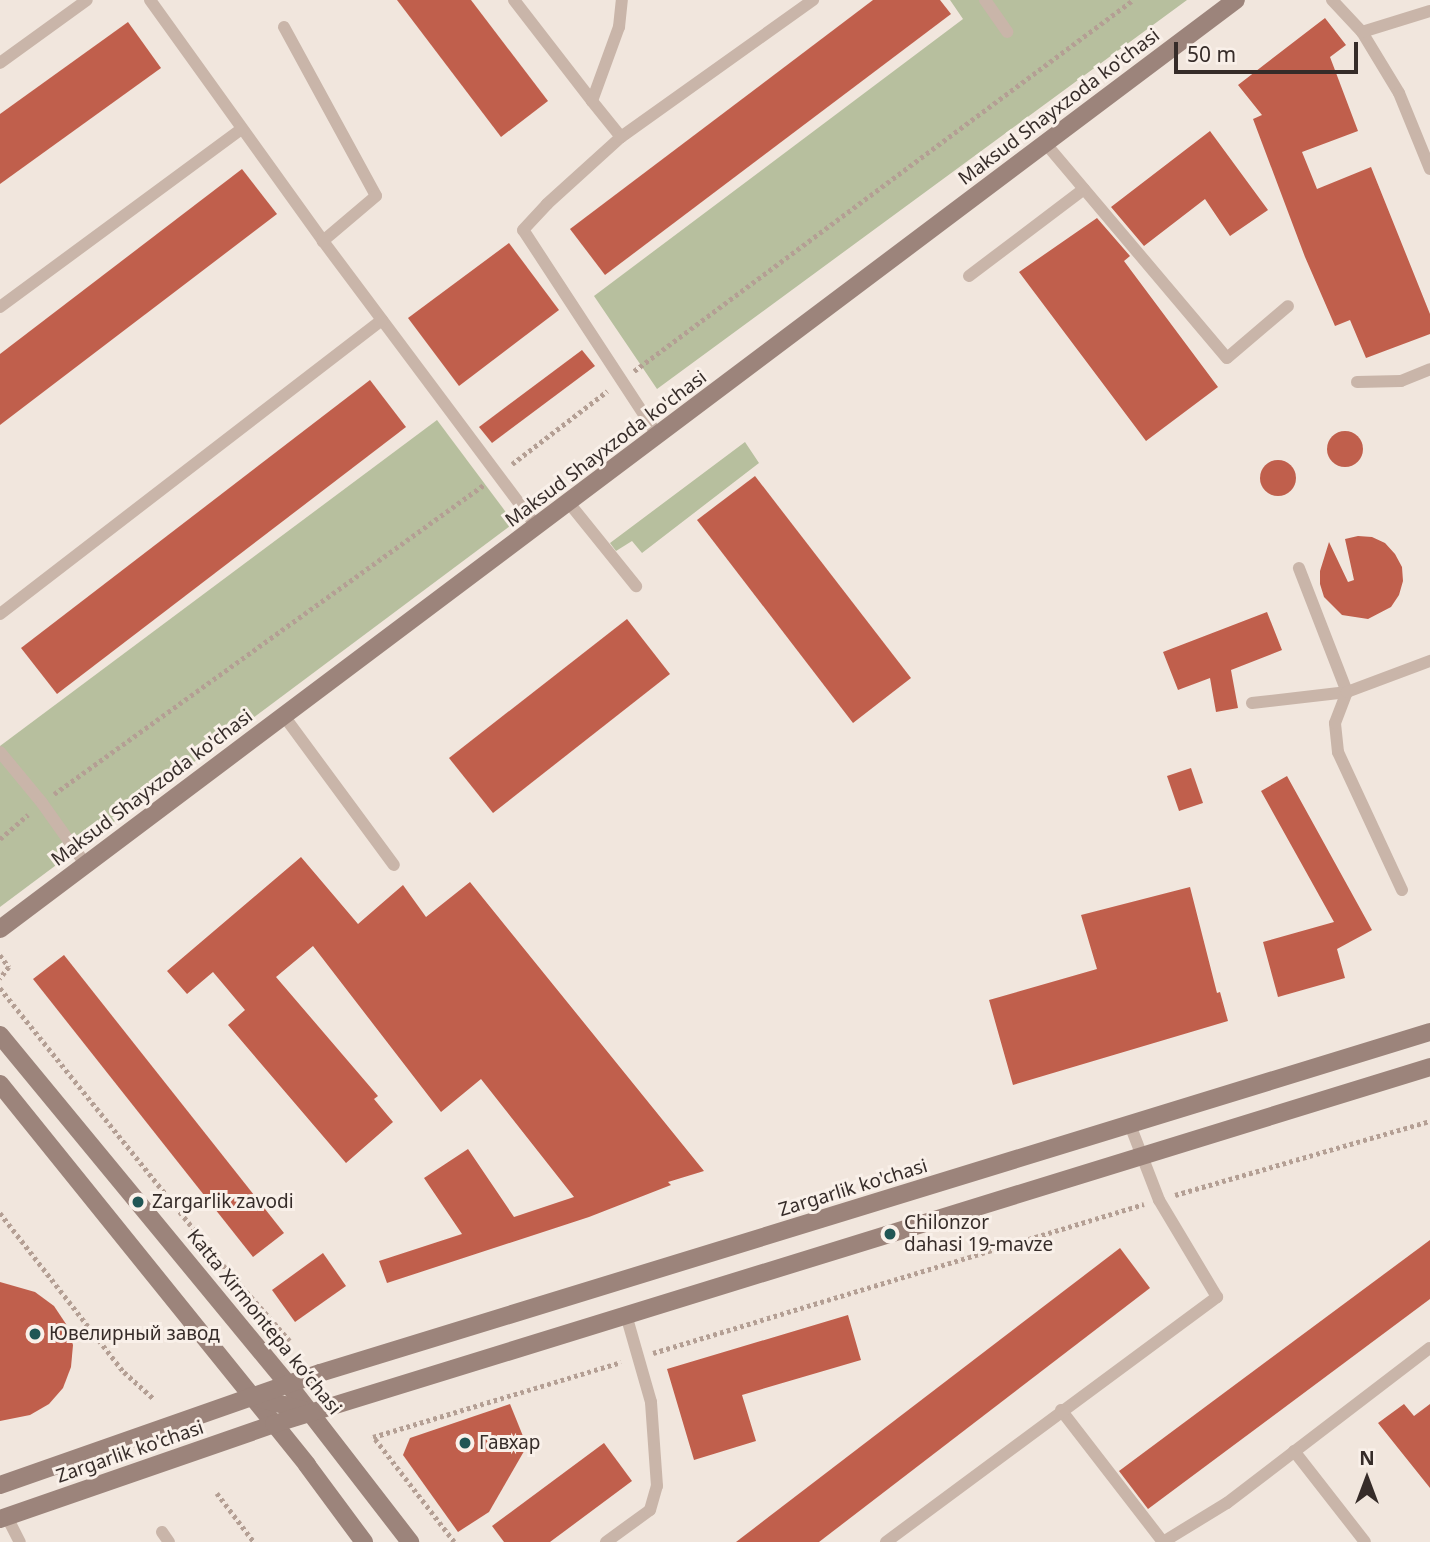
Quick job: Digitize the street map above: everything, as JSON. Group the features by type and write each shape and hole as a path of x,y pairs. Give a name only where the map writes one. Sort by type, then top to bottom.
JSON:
{"main road":[{"name":"Maksud Shayxzoda ko'chasi","path":"0,929 1236,0"},
{"name":"Zargarlik ko'chasi","path":"0,1485 251,1395 1430,1032"},
{"name":"Katta Xirmontepa koʻchasi","path":"0,1035 288,1384 410,1542"},
{"name":"Zargarlik ko'chasi","path":"3,1518 310,1412 1430,1068"},
{"path":"0,1084 251,1395 364,1542"},
{"path":"274,1424 288,1384"},
{"path":"251,1395 310,1412"}],"lane":[{"path":"0,63 86,0"},
{"path":"150,0 323,241 496,476 537,527"},
{"path":"514,0 621,137"},
{"path":"592,101 619,27 622,0"},
{"path":"658,436 523,230 547,204 621,137 813,0"},
{"path":"985,0 1007,32"},
{"path":"1332,0 1362,32 1399,93 1430,169"},
{"path":"1362,32 1430,11"},
{"path":"284,27 376,196 323,241"},
{"path":"0,307 241,129"},
{"path":"1046,144 1227,358 1288,306"},
{"path":"969,276 1083,188"},
{"path":"0,614 382,320"},
{"path":"1357,382 1401,381 1430,369"},
{"path":"569,503 636,586"},
{"path":"1299,568 1347,692 1335,723 1335,741 1402,890"},
{"path":"1252,703 1347,692 1430,661"},
{"path":"284,716 394,865"},
{"path":"0,752 43,803 86,865"},
{"path":"886,1542 1217,1297 1159,1200 1140,1157 1130,1125"},
{"path":"606,1542 649,1510 657,1486 651,1402 626,1315"},
{"path":"1061,1410 1163,1542 1227,1503 1430,1348"},
{"path":"1294,1451 1365,1542"},
{"path":"3,1518 20,1542"}],"path":[{"path":"0,839 43,803 496,476 1133,0"},
{"path":"0,955 9,967 0,979"},
{"path":"0,988 223,1265 289,1341"},
{"path":"454,1542 373,1437 1430,1121"},
{"path":"0,1213 124,1372 154,1399"},
{"path":"217,1493 254,1542"}],"green space":[{"path":"950,0 1187,0 657,389 594,296 963,19"},
{"path":"437,420 514,523 0,907 0,746"},
{"path":"745,442 759,463 642,553 632,541 616,551 610,543"}],"building":[{"path":"397,0 471,0 548,101 501,137"},
{"path":"873,0 940,0 951,14 605,275 570,229"},
{"path":"1325,18 1346,45 1330,57 1358,131 1302,152 1317,189 1371,167 1430,314 1430,334 1366,358 1350,320 1335,326 1305,257 1253,119 1262,115 1238,85"},
{"path":"128,22 161,68 0,184 0,114"},
{"path":"1210,131 1268,210 1230,236 1205,199 1144,246 1111,207"},
{"path":"242,169 277,214 0,425 0,354"},
{"path":"1097,218 1130,256 1124,261 1218,387 1146,441 1019,272"},
{"path":"509,243 559,310 459,386 408,318"},
{"path":"582,350 595,366 492,443 479,427"},
{"path":"370,380 406,427 57,694 21,648"},
{"path":"1345,431 1358,436 1363,449 1358,462 1345,467 1332,462 1327,449 1332,436"},
{"path":"1278,460 1291,465 1296,478 1291,491 1278,496 1265,491 1260,478 1265,465"},
{"path":"755,476 911,678 853,723 697,520"},
{"path":"1372,537 1385,543 1402,567 1403,581 1399,595 1391,607 1368,619 1342,615 1324,597 1320,584 1320,571 1329,542 1348,582 1354,580 1345,539"},
{"path":"1267,612 1282,650 1231,670 1238,708 1216,712 1210,678 1178,690 1163,652"},
{"path":"627,619 670,674 493,813 449,758"},
{"path":"1191,768 1203,803 1179,811 1167,776"},
{"path":"1287,776 1372,930 1337,949 1345,978 1278,997 1263,942 1334,922 1261,791"},
{"path":"301,857 358,924 403,885 426,917 470,882 704,1171 668,1182 671,1185 589,1217 387,1283 379,1261 462,1234 424,1178 468,1149 514,1217 574,1197 481,1079 441,1112 313,946 276,977 378,1096 374,1099 393,1122 346,1163 228,1025 245,1010 213,972 187,994 167,971"},
{"path":"1190,887 1217,993 1220,992 1228,1021 1013,1085 989,1000 1097,969 1081,915"},
{"path":"64,955 284,1233 253,1257 33,979"},
{"path":"1430,1240 1430,1299 1148,1509 1119,1471"},
{"path":"1120,1248 1150,1288 819,1542 736,1542"},
{"path":"323,1253 346,1286 295,1322 272,1290"},
{"name":"Ювелирный завод","path":"0,1282 35,1292 54,1306 66,1324 73,1345 71,1367 63,1388 49,1404 30,1415 0,1421"},
{"path":"848,1315 861,1360 742,1395 756,1441 694,1460 667,1369"},
{"path":"510,1404 527,1446 489,1512 458,1532 403,1455 410,1438"},
{"path":"1404,1404 1414,1416 1430,1404 1430,1488 1378,1423"},
{"path":"604,1443 632,1481 550,1542 504,1542 492,1526"}],"place":[{"name":"Zargarlik zavodi","path":"138,1202"},
{"name":"Chilonzor dahasi 19-mavze","path":"890,1234"},
{"name":"Ювелирный завод","path":"35,1334"},
{"name":"Гавхар","path":"465,1443"}]}
